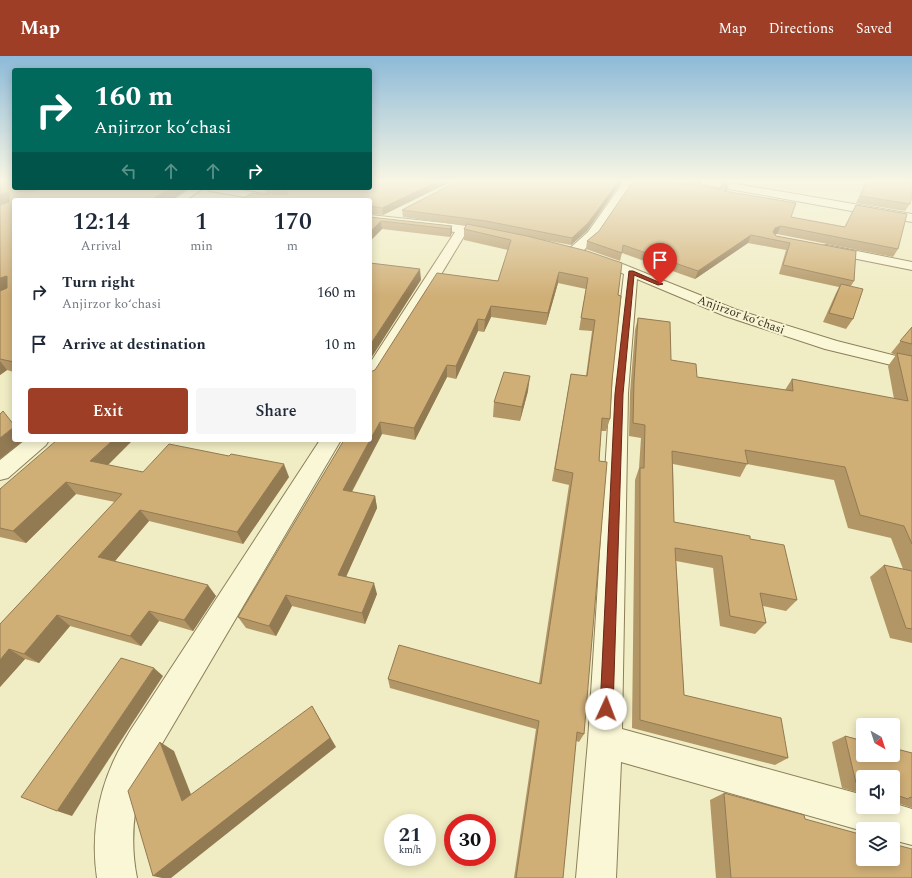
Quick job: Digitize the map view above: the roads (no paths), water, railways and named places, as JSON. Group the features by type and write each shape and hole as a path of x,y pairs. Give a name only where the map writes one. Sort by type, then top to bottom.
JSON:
{"street":[{"path":"376,219 463,229 508,237"},
{"path":"574,252 592,235 603,219"},
{"path":"372,375 463,229"},
{"path":"815,246 912,266"},
{"path":"559,248 588,256"},
{"name":"Anjirzor koʻchasi","path":"605,741 619,394 621,267 731,314 831,345 912,365"},
{"path":"0,472 37,442"},
{"path":"116,873 114,819 127,772 142,743 330,442"},
{"path":"596,878 605,741 912,827"}]}
